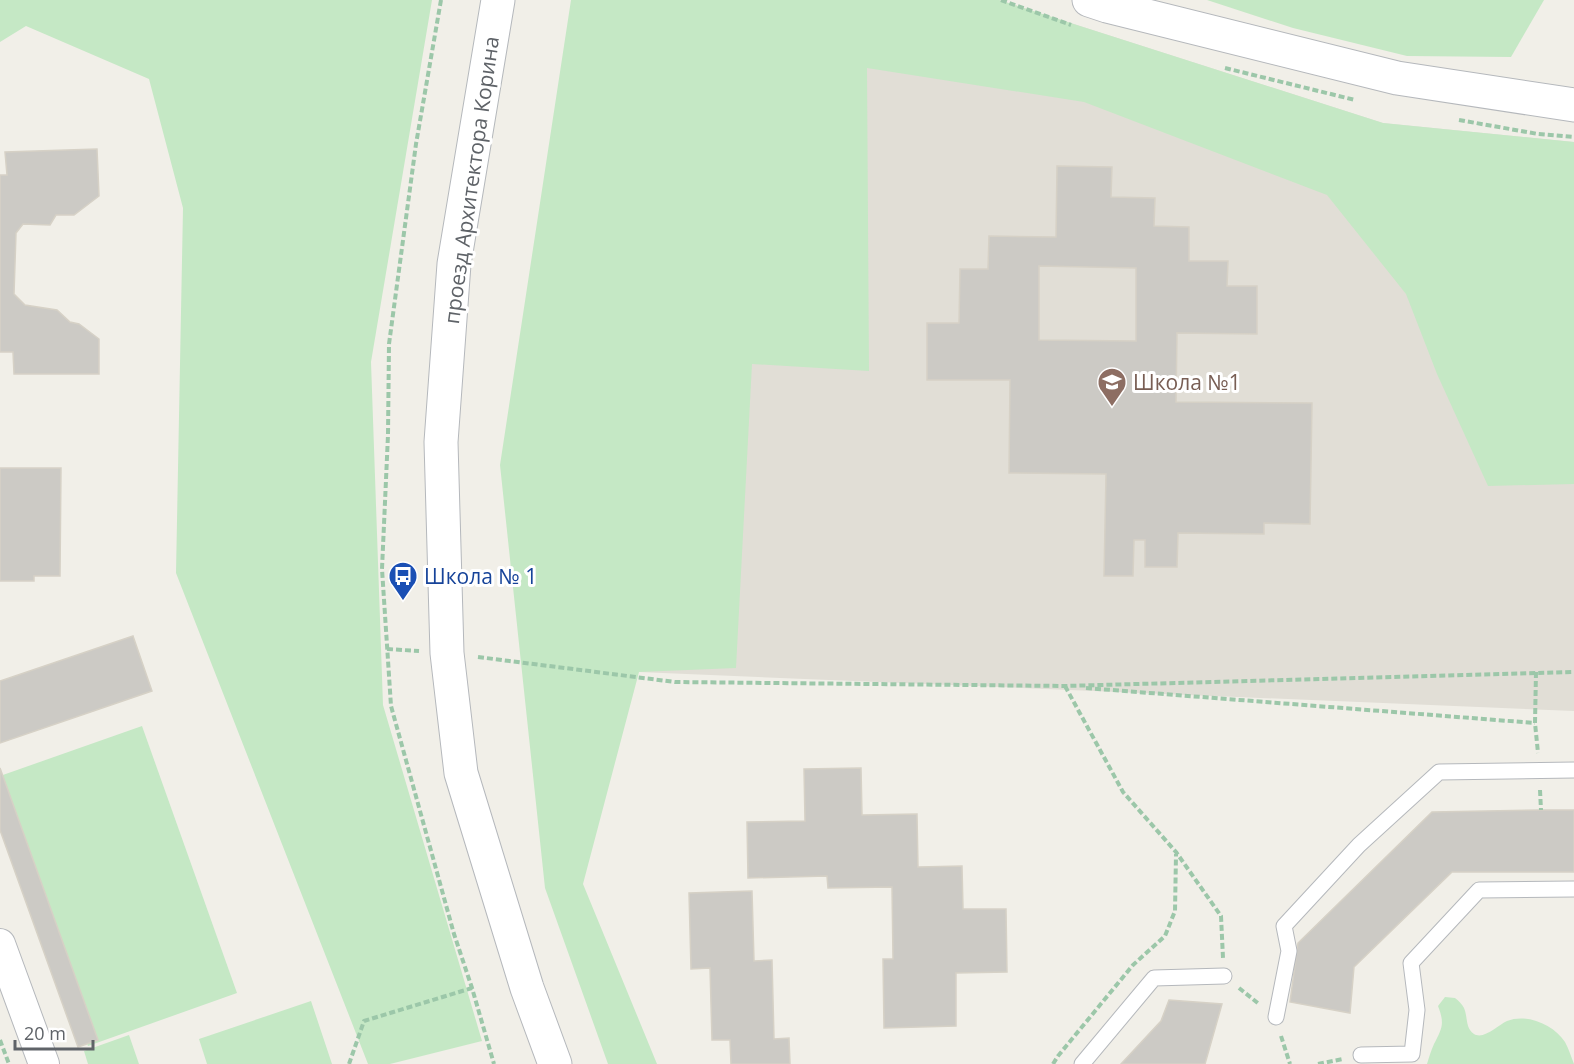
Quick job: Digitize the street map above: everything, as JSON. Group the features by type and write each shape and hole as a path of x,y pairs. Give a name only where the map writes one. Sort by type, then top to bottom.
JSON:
{"street":[{"name":"проезд Архитектора Корина","path":"498,0 454,264 441,442 447,653 460,773 527,988 555,1064"},
{"path":"1089,0 1397,78 1574,105"},
{"path":"0,944 44,1064"}],"lane":[{"path":"1275,1017 1289,951 1284,926 1359,845 1439,772 1574,770"},
{"path":"1361,1055 1412,1054 1416,1010 1411,963 1479,890 1574,889"},
{"path":"1082,1064 1154,978 1224,976"}],"path":[{"path":"387,649 447,653 675,682 1065,686 1574,672"},
{"path":"1536,672 1536,723 1541,810"},
{"path":"1065,686 1536,723"},
{"path":"1065,686 1123,792 1176,852 1221,916 1224,976"},
{"path":"1053,1064 1133,965 1165,936 1175,911 1176,852"},
{"path":"349,1064 364,1021 472,988"},
{"path":"0,1040 9,1064"}],"shaded area":[{"name":"Школа №1","path":"667,0 999,0 1383,123 1574,142 1574,711 639,672"}],"green space":[{"path":"0,0 432,0 371,362 383,705 482,1041 390,1064 368,1064 176,573 183,208 149,79 26,26 0,42"},
{"path":"571,0 999,0 1383,123 1574,142 1574,484 1488,486 1437,374 1406,294 1327,195 1084,102 867,68 869,371 752,364 736,668 639,672 583,884 657,1064 608,1064 545,888 500,465"},
{"path":"1207,0 1544,0 1511,57 1407,56 1293,28"},
{"path":"142,726 237,993 88,1046 0,799 0,776"},
{"path":"1445,997 1455,998 1461,1004 1469,1029 1474,1034 1486,1034 1507,1021 1515,1019 1531,1020 1547,1026 1565,1042 1574,1064 1427,1064 1442,1026 1438,1006"},
{"path":"311,1001 332,1064 207,1064 199,1039"},
{"path":"129,1035 139,1064 88,1064 84,1051"}],"building":[{"path":"97,149 99,196 74,215 56,215 50,225 23,224 16,233 14,294 25,305 57,310 70,322 79,324 99,339 99,374 14,374 13,352 0,352 0,175 7,175 5,152"},
{"path":"1057,166 1112,167 1111,197 1155,198 1154,226 1189,227 1189,261 1228,261 1227,286 1257,286 1257,334 1177,333 1176,402 1312,403 1310,524 1264,523 1264,534 1178,533 1177,567 1145,567 1145,540 1134,540 1133,576 1104,576 1106,474 1009,473 1010,380 927,380 927,323 959,323 960,269 988,269 989,236 1056,237","holes":["1039,266 1136,268 1136,341 1039,340"]},
{"path":"0,468 61,468 60,576 34,576 34,581 0,581"},
{"path":"133,636 152,691 0,743 0,681"},
{"path":"0,768 98,1040 78,1047 0,830"},
{"path":"861,768 862,815 917,814 918,867 962,866 963,909 1006,909 1007,972 956,973 956,1026 884,1028 883,959 893,959 892,887 828,888 827,876 748,878 747,822 805,821 804,769"},
{"path":"1574,810 1574,872 1452,872 1354,967 1350,1013 1290,1002 1298,943 1432,812"},
{"path":"752,891 754,961 772,960 774,1039 789,1038 790,1064 731,1064 730,1040 712,1040 710,968 691,969 689,893"},
{"path":"1169,1000 1222,1004 1205,1064 1121,1064 1161,1021"}],"place":[{"name":"Школа №1","path":"1112,408"},
{"name":"Школа № 1","path":"403,602"}]}
